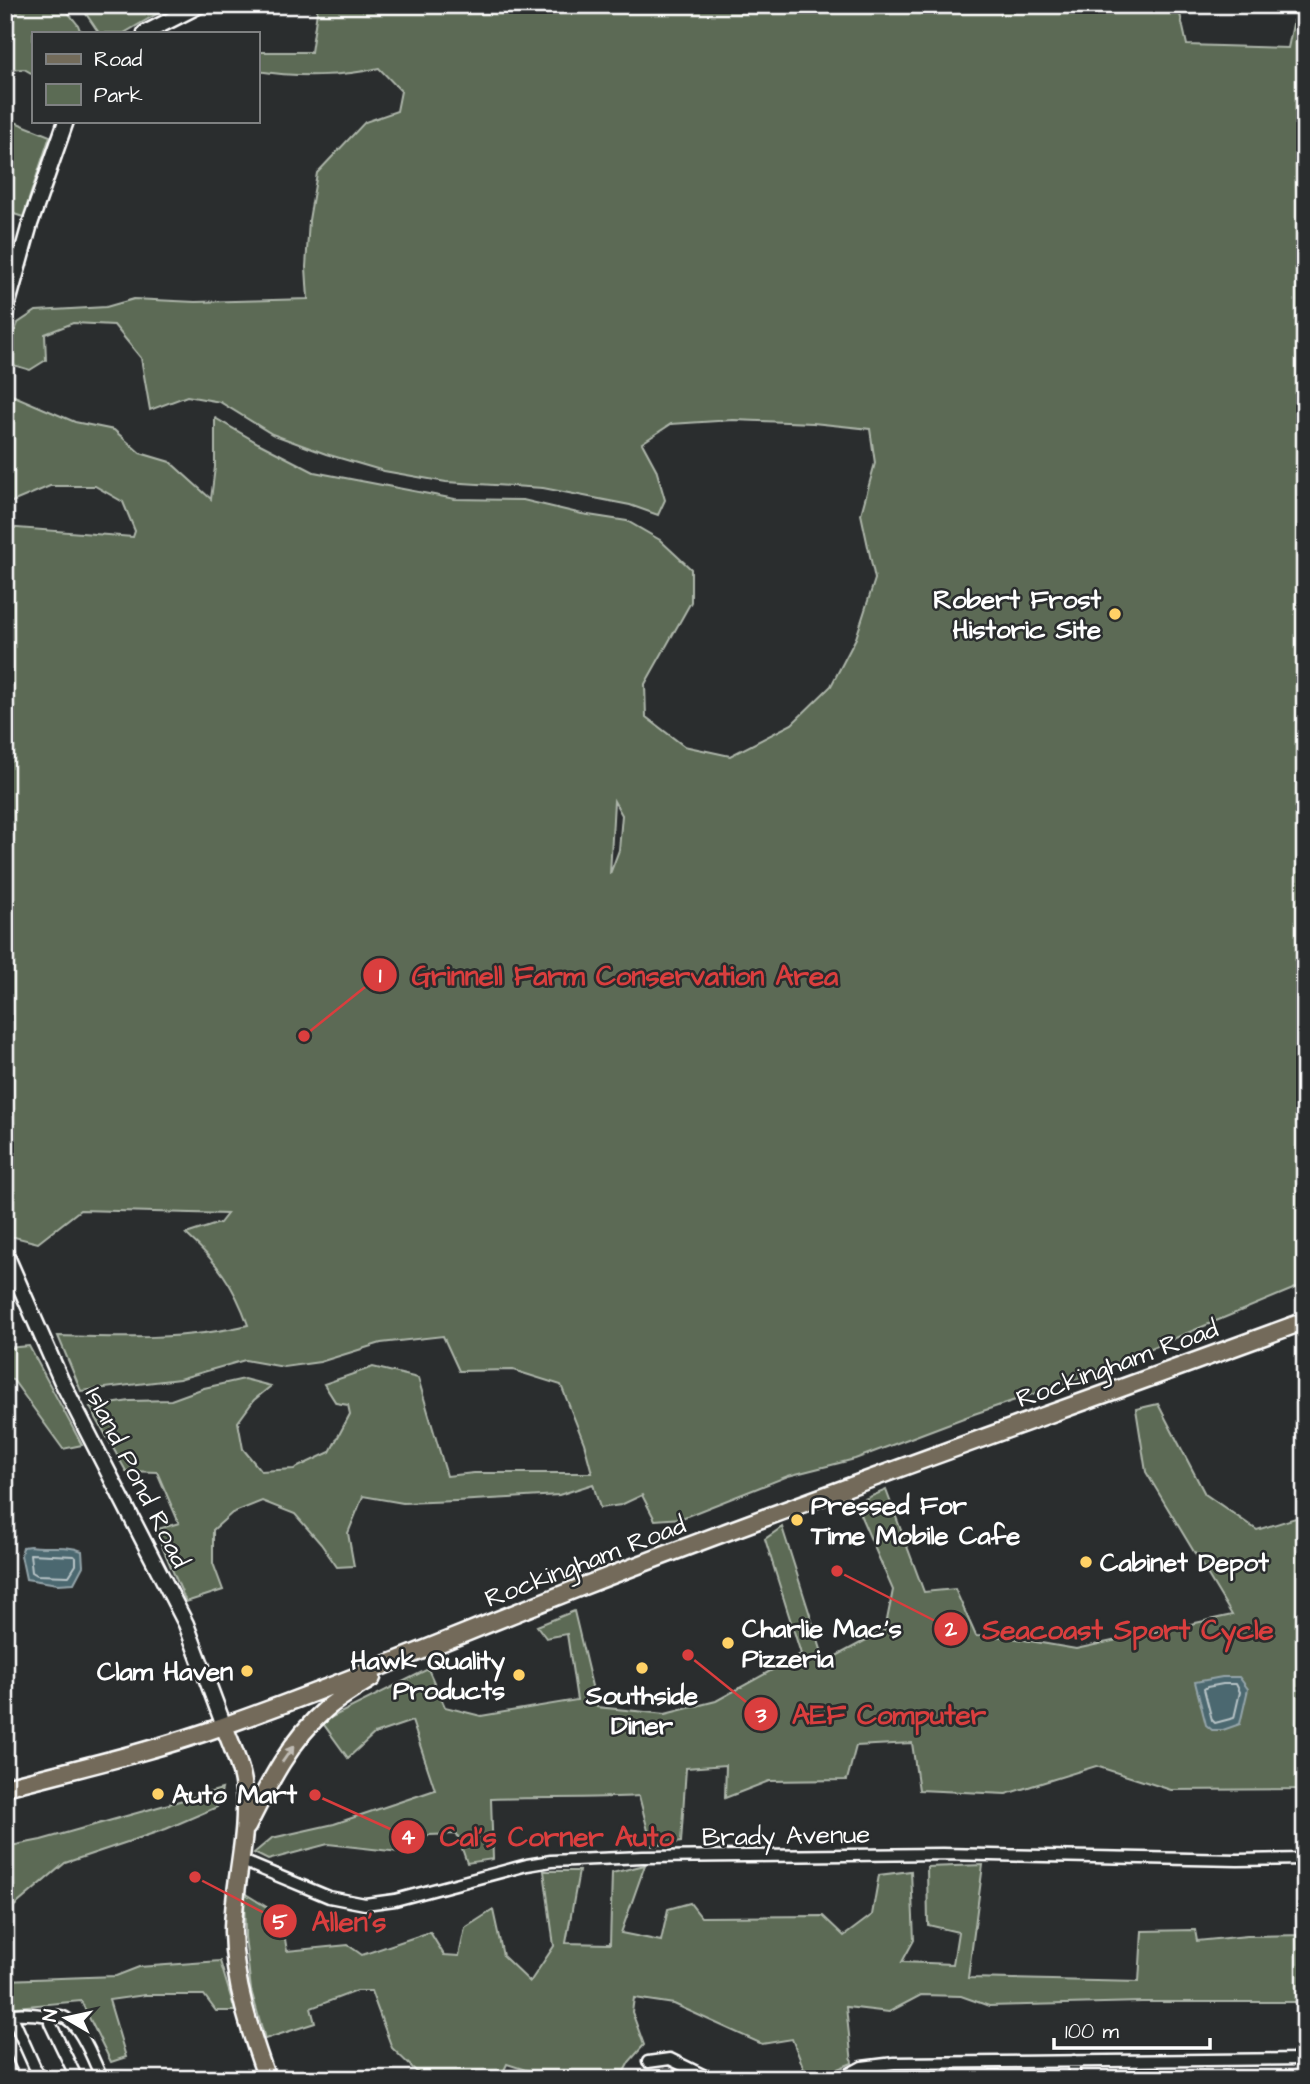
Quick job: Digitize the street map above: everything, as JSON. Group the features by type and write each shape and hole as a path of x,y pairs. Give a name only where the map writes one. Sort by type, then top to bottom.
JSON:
{"main road":[{"name":"Rockingham Road","path":"5,1787 129,1756 224,1726 810,1501 1305,1321"},
{"path":"243,1835 283,1760 312,1723 341,1698 405,1658"},
{"path":"224,1726 243,1782 243,1835 234,1901 235,1965 243,2003 267,2079"}],"street":[{"path":"147,32 200,5"},
{"path":"5,314 30,224 65,122"},
{"name":"Island Pond Road","path":"5,1252 61,1380 186,1624 224,1726"},
{"name":"Brady Avenue","path":"240,1860 328,1898 375,1904 551,1861 643,1857 933,1854 1305,1859"},
{"path":"40,2079 8,2014 42,2013 50,2017 61,2016 73,2023 102,2079"},
{"path":"50,2017 50,2023 77,2079"},
{"path":"5,2059 14,2079"},
{"path":"648,2062 670,2059 679,2061 711,2079"},
{"path":"840,2079 862,2067 877,2064 1305,2059"},
{"path":"1074,2061 1074,2079"}],"green space":[{"path":"27,5 62,5 81,32 32,32 32,73 24,69 5,70 5,9 22,10"},
{"path":"80,5 172,5 126,32 98,32"},
{"path":"318,5 1178,5 1187,45 1288,48 1297,5 1305,5 1305,1284 1077,1379 855,1459 788,1476 682,1518 655,1520 642,1495 621,1505 600,1508 593,1484 559,1495 456,1501 403,1503 363,1496 348,1533 354,1566 337,1567 295,1514 262,1501 232,1513 213,1530 213,1563 223,1590 186,1602 155,1530 179,1523 157,1472 126,1471 90,1407 130,1401 171,1400 204,1388 244,1379 271,1386 254,1400 238,1422 243,1449 261,1471 294,1469 330,1452 350,1414 348,1405 336,1403 324,1384 373,1367 418,1378 447,1476 474,1473 592,1473 584,1443 561,1385 513,1370 459,1371 443,1336 381,1343 320,1362 284,1367 245,1360 179,1379 81,1391 58,1336 178,1336 248,1325 237,1298 223,1275 207,1254 186,1234 220,1223 227,1214 80,1210 38,1243 10,1236 5,1222 5,527 133,537 135,531 123,502 95,486 50,486 5,505 5,392 75,422 114,430 140,453 170,462 211,499 215,467 215,418 314,472 455,499 523,500 627,521 660,540 691,569 691,602 645,684 646,717 684,746 730,756 792,724 831,686 856,638 875,579 861,514 875,463 870,429 813,423 733,420 671,424 642,443 656,469 665,500 658,515 630,505 543,488 446,482 384,471 272,434 220,402 187,396 150,410 141,358 114,325 73,323 45,334 46,360 30,370 10,364 9,345 18,323 36,311 106,307 134,299 195,302 308,299 306,267 309,220 317,173 365,122 397,111 401,91 379,68 318,75 259,71 259,52 311,52","holes":["614,801 622,815 619,850 610,874"]},
{"path":"5,118 50,136 23,217 5,211"},
{"path":"5,1346 29,1346 82,1445 63,1449 13,1380 5,1377"},
{"path":"1158,1404 1205,1494 1257,1530 1305,1515 1305,1789 1171,1790 1096,1766 1006,1794 919,1790 912,1743 856,1746 847,1780 769,1781 725,1798 726,1765 686,1768 681,1842 652,1846 639,1796 510,1798 491,1799 493,1859 467,1863 457,1834 429,1835 408,1853 328,1844 268,1860 254,1853 272,1838 334,1824 435,1790 412,1721 374,1734 348,1758 322,1722 428,1669 445,1707 481,1716 577,1700 567,1634 546,1638 537,1626 574,1611 597,1707 665,1714 716,1701 801,1654 765,1539 782,1527 825,1662 885,1630 893,1590 855,1503 886,1490 924,1592 955,1589 976,1636 1006,1637 1076,1649 1232,1615 1146,1472 1136,1409"},
{"path":"222,1789 217,1807 166,1829 65,1863 5,1914 5,1847 41,1840"},
{"path":"645,1865 621,1933 661,1941 668,1909 690,1903 701,1917 823,1916 844,1936 872,1915 879,1875 911,1871 914,1940 902,1962 953,1964 958,1932 928,1925 927,1867 983,1865 968,1978 1139,1982 1142,1931 1195,1930 1197,1941 1247,1936 1305,1935 1305,2002 989,2006 961,1996 921,1995 889,2012 846,2007 852,2063 814,2079 808,2079 792,2039 762,2044 674,2004 634,1998 632,2012 644,2045 629,2062 620,2079 554,2079 507,2064 500,2079 415,2079 417,2072 392,2048 371,1991 356,1991 311,2008 315,2023 265,2039 251,1990 245,1937 244,1893 281,1916 287,1951 348,1945 362,1955 430,1932 444,1955 459,1956 465,1928 493,1910 503,1956 530,1982 554,1946 544,1871 579,1871 566,1943 610,1944 612,1873"},
{"path":"220,1961 235,2011 216,2011 204,1995 145,1995 109,2000 126,2057 111,2062 81,2001 5,2008 5,1980 116,1976 139,1967"}],"water":[{"path":"23,1547 82,1551 83,1566 74,1583 58,1584 26,1579 21,1555"},
{"path":"1239,1677 1248,1689 1240,1724 1223,1730 1212,1730 1206,1725 1195,1682"}],"place":[{"name":"Robert Frost Historic Site","path":"1115,614"},
{"name":"Grinnell Farm Conservation Area","path":"304,1036"},
{"name":"Pressed For Time Mobile Cafe","path":"797,1520"},
{"name":"Cabinet Depot","path":"1086,1562"},
{"name":"Seacoast Sport Cycle","path":"837,1571"},
{"name":"Charlie Mac's Pizzeria","path":"728,1643"},
{"name":"AEF Computer","path":"688,1655"},
{"name":"Southside Diner","path":"642,1668"},
{"name":"Clam Haven","path":"247,1671"},
{"name":"Hawk Quality Products","path":"519,1675"},
{"name":"Auto Mart","path":"158,1794"},
{"name":"Cal's Corner Auto","path":"315,1795"},
{"name":"Allen's","path":"195,1877"}]}
